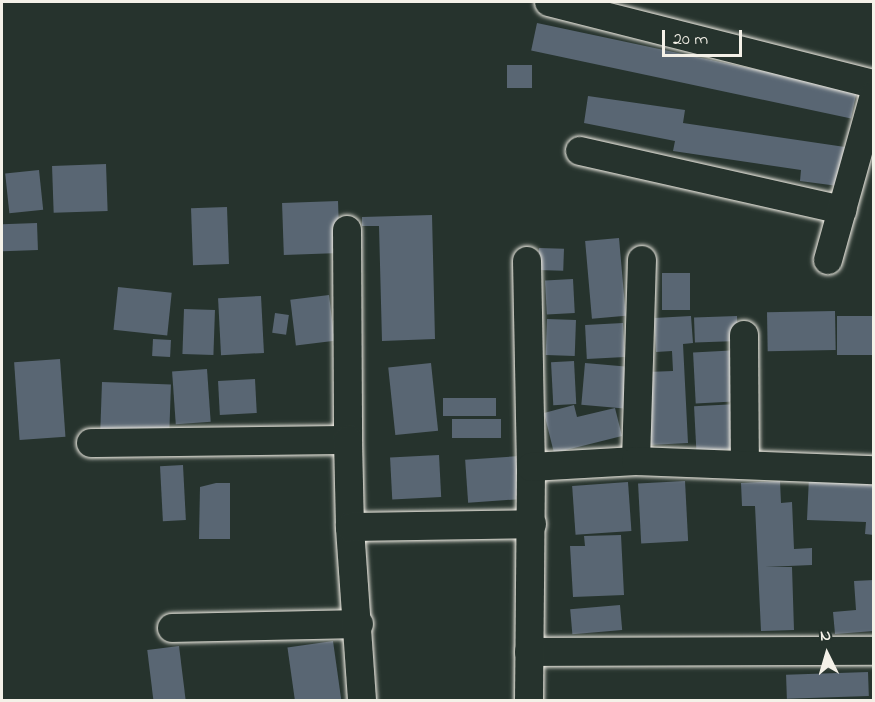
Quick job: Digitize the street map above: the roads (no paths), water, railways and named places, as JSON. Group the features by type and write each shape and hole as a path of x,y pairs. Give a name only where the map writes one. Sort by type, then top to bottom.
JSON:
{"street":[{"path":"549,2 873,84"},
{"path":"828,260 873,95"},
{"path":"580,150 842,210"},
{"path":"347,230 350,527 359,624 362,700"},
{"path":"636,460 642,260"},
{"path":"527,261 532,524 529,700"},
{"path":"744,335 745,464"},
{"path":"91,443 348,440"},
{"path":"531,467 636,460 873,470"},
{"path":"350,527 532,524"},
{"path":"172,628 359,624"},
{"path":"529,652 873,651"}]}
